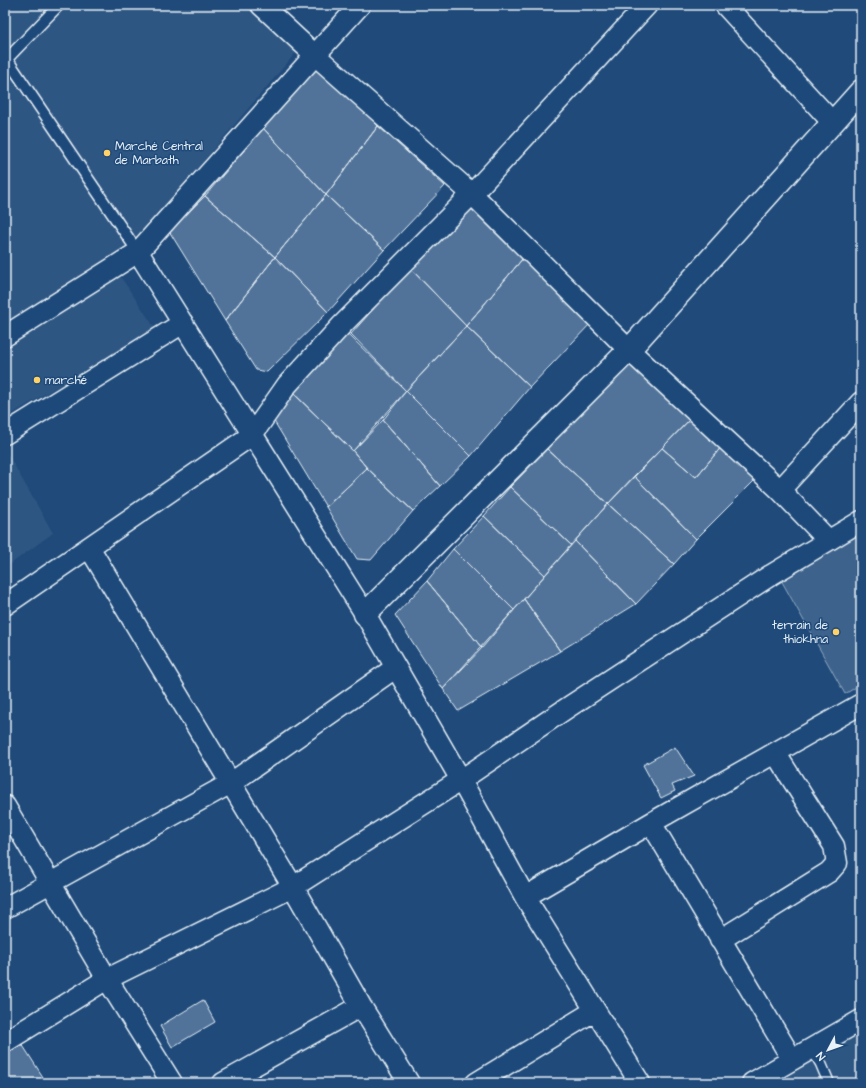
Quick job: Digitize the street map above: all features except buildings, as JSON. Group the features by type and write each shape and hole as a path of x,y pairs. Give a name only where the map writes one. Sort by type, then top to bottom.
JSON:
{"street":[{"path":"261,5 315,55 472,194 629,350 780,490 828,540"},
{"path":"5,336 138,252 360,5"},
{"path":"5,606 252,435 292,379 342,325 472,194 647,5"},
{"path":"725,5 833,123"},
{"path":"365,614 629,350 861,91"},
{"path":"138,252 365,614 461,780 525,897 594,1011 640,1083"},
{"path":"5,434 183,323"},
{"path":"780,490 861,402"},
{"path":"5,1042 107,979 293,886 461,780 567,708 771,574 861,521"},
{"path":"89,547 293,886 361,1006 409,1083"},
{"path":"5,908 231,783 395,668"},
{"path":"525,897 651,823 776,754 861,704"},
{"path":"720,940 829,872 837,863 834,846 776,754"},
{"path":"5,806 52,883 107,979 172,1083"},
{"path":"651,823 792,1059"},
{"path":"223,1083 361,1006"},
{"path":"476,1083 594,1011"},
{"path":"752,1083 861,1020"}],"lane":[{"path":"59,5 6,60 138,252"},
{"path":"812,1049 821,1064 829,1083"}],"shaded area":[{"name":"Marché Central de Marbath","path":"5,5 253,5 299,49 121,258 5,326"},
{"name":"marché","path":"120,276 155,328 5,418 5,341"},
{"path":"5,449 53,533 5,568"},
{"name":"terrain de thiokhna","path":"861,531 861,684 845,694 781,580"},
{"path":"861,1011 861,1083 735,1083"}],"place":[{"name":"Marché Central de Marbath","path":"107,153"},
{"name":"marché","path":"37,380"},
{"name":"terrain de thiokhna","path":"836,632"}]}
